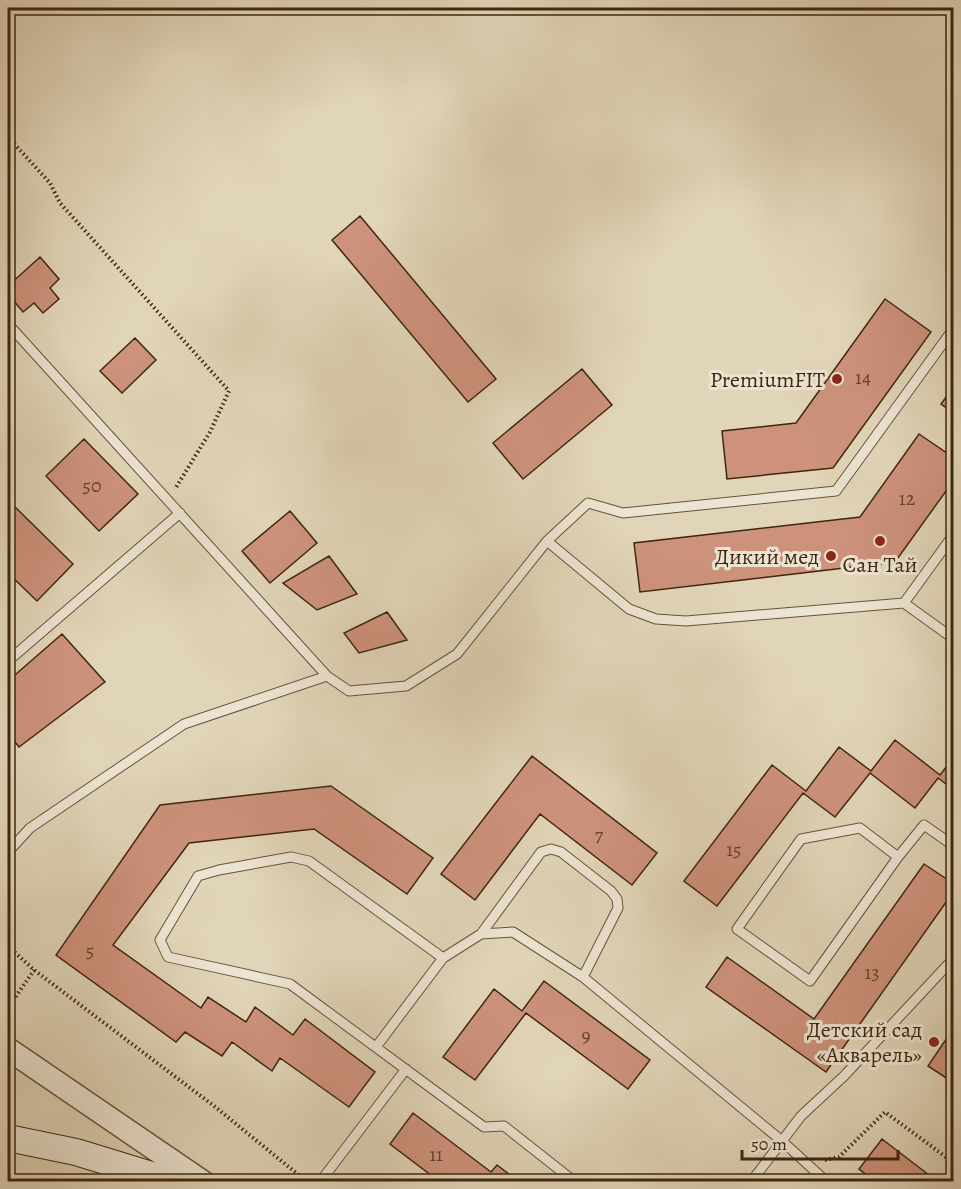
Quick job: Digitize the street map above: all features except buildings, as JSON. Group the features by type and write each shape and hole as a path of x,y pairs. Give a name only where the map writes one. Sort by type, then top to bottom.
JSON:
{"main road":[{"path":"8,1138 76,1152 174,1182"}],"street":[{"path":"8,1048 203,1182"}],"lane":[{"path":"8,324 327,676 349,691 406,686 457,654 547,542 588,503 623,513 836,491 954,328"},
{"path":"8,662 180,513"},
{"path":"904,603 954,534"},
{"path":"547,542 629,609 656,619 686,621 904,603 954,639"},
{"path":"8,852 30,828 184,724 327,676"},
{"path":"898,857 860,828 801,839 737,930 810,981 898,857 924,825 954,846"},
{"path":"376,1047 443,958 481,934 541,852 551,849 561,852 611,891 617,899 618,908 583,977"},
{"path":"443,958 309,861 291,857 198,876 160,940 168,957 290,984 484,1127 504,1126 575,1182"},
{"path":"481,934 513,932 583,977 783,1141 827,1182"},
{"path":"751,1182 801,1116 844,1076 954,958"},
{"path":"320,1182 406,1069"}],"path":[{"path":"8,137 50,183 60,203 229,391 210,432 175,489 180,513"},
{"path":"8,946 34,970 214,1106 306,1182"},
{"path":"8,1008 34,970"},
{"path":"808,1165 839,1157 885,1112 954,1162"}],"place":[{"name":"PremiumFIT","path":"837,379"},
{"name":"Сан Тай","path":"880,541"},
{"name":"Дикий мед","path":"831,556"},
{"name":"Детский сад «Акварель»","path":"934,1042"}]}
